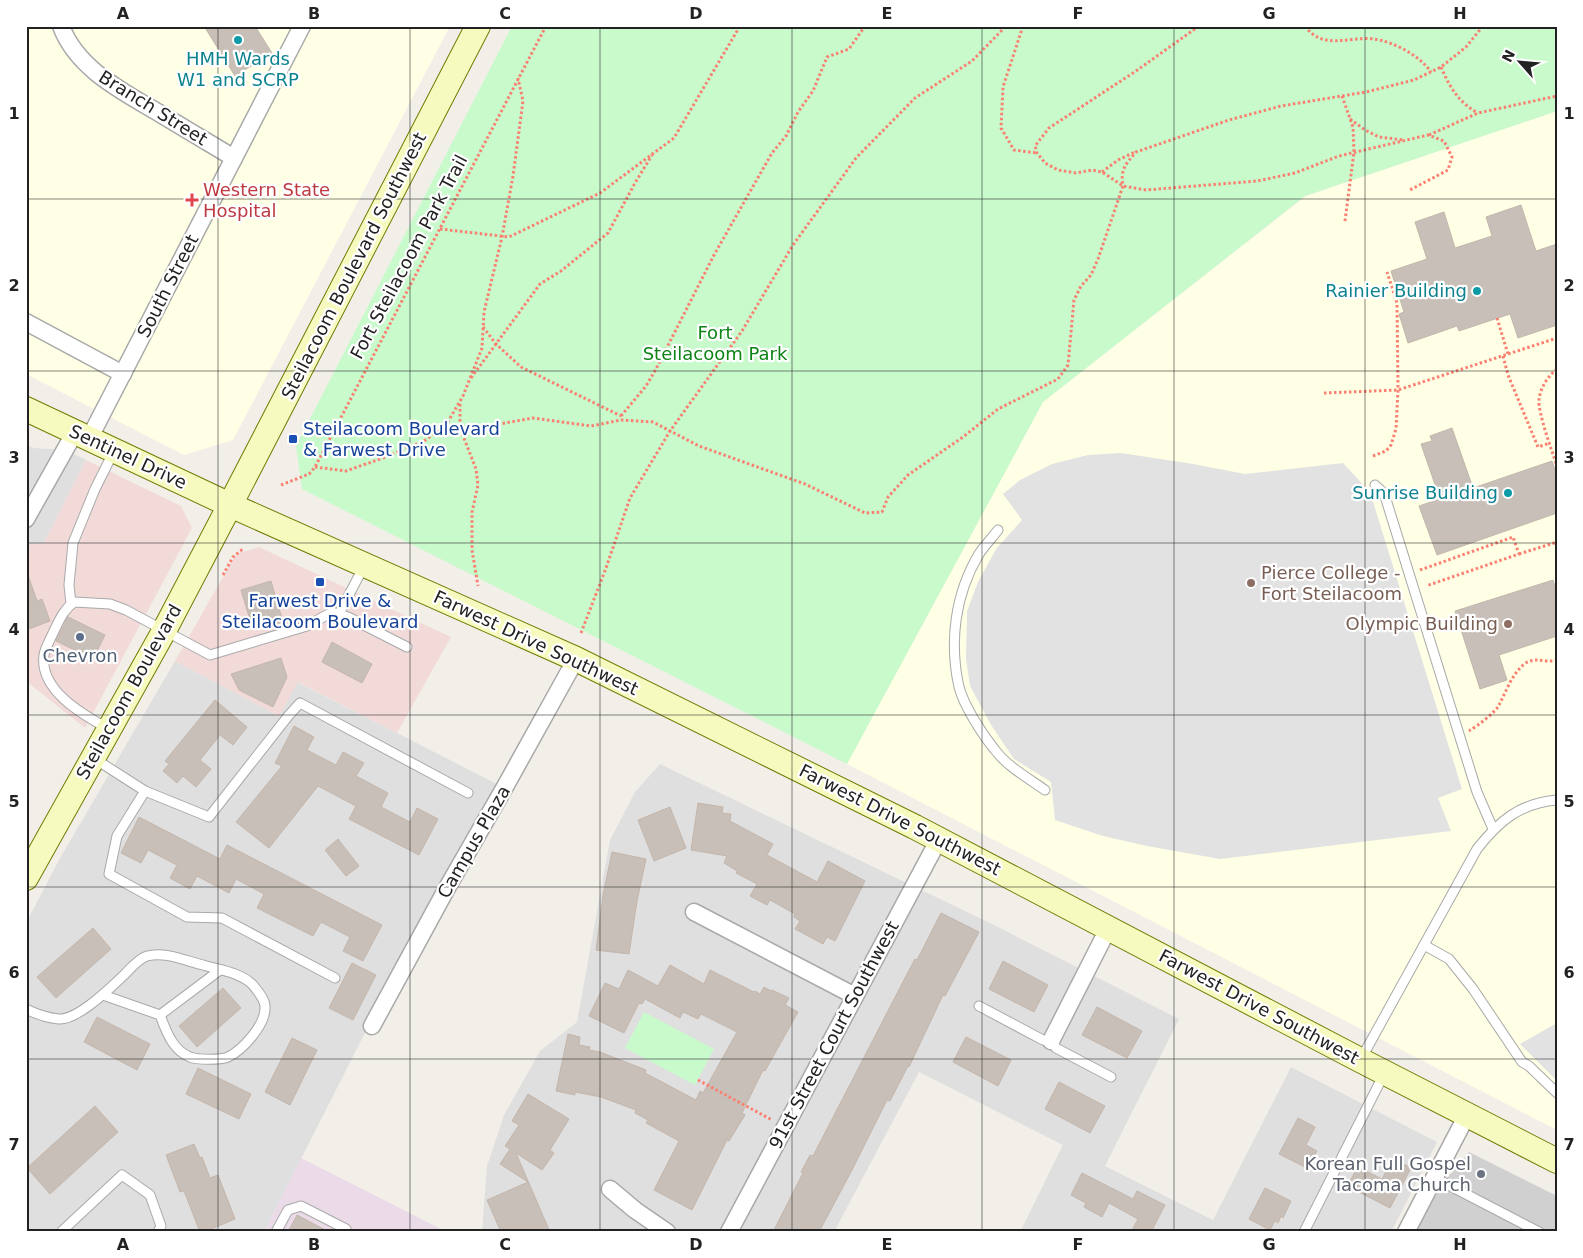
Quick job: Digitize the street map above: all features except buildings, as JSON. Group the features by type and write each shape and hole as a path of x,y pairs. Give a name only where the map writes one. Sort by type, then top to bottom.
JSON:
{"street":[{"name":"Branch Street","path":"61,26 64,37 78,56 111,84 234,158"},
{"name":"South Street","path":"26,519 123,374 302,26"},
{"name":"Steilacoom Boulevard Southwest","path":"230,505 478,26"},
{"path":"26,322 123,374"},
{"name":"Sentinel Drive","path":"26,409 230,505"},
{"name":"Farwest Drive Southwest","path":"230,505 576,659 939,839 1557,1161"},
{"name":"Steilacoom Boulevard","path":"26,878 164,631 230,505"},
{"name":"Campus Plaza","path":"372,1026 576,659"},
{"name":"91st Street Court Southwest","path":"729,1232 939,839"},
{"path":"694,912 855,996"},
{"path":"1051,1042 1109,927"},
{"path":"1406,1232 1467,1115"},
{"path":"610,1189 635,1210 668,1232"}],"lane":[{"path":"72,604 69,585 73,543 95,489 114,451"},
{"path":"1375,485 1384,493 1477,792 1493,829"},
{"path":"998,530 979,554 968,577 958,606 954,632 960,688 968,708 995,751 1011,766 1045,790"},
{"path":"339,614 365,565"},
{"path":"109,729 71,706 48,680 44,668 44,655 49,641 64,612 74,602 84,601 110,604 126,610 210,655 307,626 332,612 348,617 407,647"},
{"name":"Campus Plaza","path":"92,758 145,791 209,817 300,703 468,793"},
{"path":"145,791 117,836 109,874 187,918 222,918 335,978"},
{"path":"1360,1060 1477,849 1493,829 1521,810 1540,802 1557,800"},
{"path":"1424,945 1449,959 1522,1062 1529,1066 1557,1092"},
{"path":"26,1009 38,1015 59,1019 70,1016 103,995 138,961 147,956 162,954 238,975 251,984 261,996 265,1006 263,1020 258,1029 243,1045 227,1058 214,1059 190,1057 179,1049 168,1036 160,1015 103,995"},
{"path":"160,1015 220,970"},
{"path":"978,1006 1043,1040 1051,1042 1056,1048 1111,1077"},
{"path":"1304,1232 1384,1072"},
{"path":"63,1232 122,1175 150,1195 161,1226 158,1232"},
{"path":"1434,1178 1539,1232"},
{"path":"276,1232 288,1210 301,1206 346,1229 347,1232"}],"path":[{"name":"Fort Steilacoom Park Trail","path":"315,467 546,26"},
{"path":"440,229 509,237 600,193 674,138 740,26"},
{"path":"621,416 646,386 656,369 714,255 772,153 786,136 798,112 813,91 827,57 849,49 865,26"},
{"path":"581,633 630,498 670,431 742,331 793,245 856,158 915,98 972,61 1006,26"},
{"path":"1022,26 1003,87 1001,128 1014,150 1037,153"},
{"path":"1199,26 1049,128 1035,146 1037,153 1045,163 1058,170 1076,173 1092,170 1102,172 1123,186 1146,190 1257,182 1295,173 1338,156 1428,135 1478,113 1557,96"},
{"path":"1305,26 1311,35 1329,42 1374,39 1390,44 1410,53 1425,64 1431,72"},
{"path":"1102,172 1118,160 1136,152 1229,120 1281,106 1342,96 1414,80 1441,67 1466,47 1483,26"},
{"path":"1441,67 1448,83 1467,108 1478,113"},
{"path":"281,484 309,474 315,467 346,471 383,458 415,444 446,425 460,401 482,348 484,312 502,236 513,176 523,101 518,78"},
{"path":"1342,96 1353,127 1354,152 1345,221"},
{"path":"1350,119 1379,137 1406,140"},
{"path":"1408,191 1448,170 1452,157 1444,140 1428,135"},
{"path":"468,382 540,284 561,271 608,233 654,152"},
{"path":"438,430 533,418 591,426 621,420 653,422 699,446 726,457 768,469 805,484 865,514 882,512 888,497 908,475 963,437 998,409 1058,378 1068,365 1074,300 1081,286 1091,274 1098,259 1123,186 1121,174 1136,152"},
{"path":"1373,456 1386,451 1391,445 1396,430 1398,390 1397,303 1388,272"},
{"path":"1497,318 1508,354"},
{"path":"483,327 496,344 521,367 629,420"},
{"path":"1324,393 1398,390 1557,338"},
{"path":"1503,356 1508,375 1538,447 1550,443"},
{"path":"1557,369 1546,380 1539,398 1539,406 1557,466"},
{"path":"460,401 460,428 476,469 478,485 472,512 472,550 478,586"},
{"path":"1420,570 1513,537 1519,554"},
{"path":"1425,586 1557,542"},
{"path":"223,575 233,558 244,548"},
{"path":"1467,732 1498,707 1506,689 1524,665 1536,659 1557,660"},
{"path":"698,1080 785,1127"}],"shaded area":[{"name":"Western State Hospital","path":"26,26 450,26 233,440 184,455 26,374"},
{"name":"Pierce College - Fort Steilacoom","path":"1557,111 1557,1130 847,764 1043,402 1306,196"},
{"path":"26,445 34,448 65,450 86,460 44,543 26,545"},
{"path":"1121,453 1245,474 1343,463 1370,492 1462,789 1438,798 1451,831 1220,859 1103,836 1055,820 1051,782 1014,759 991,725 970,686 966,659 967,611 978,582 996,549 1022,520 1003,494 1020,480 1052,464 1088,455"},
{"path":"86,460 181,506 192,528 85,728 26,681 26,545 44,543"},
{"path":"259,547 451,637 397,733 298,682 279,716 175,661 236,554"},
{"path":"175,661 279,716 297,682 497,784 370,1023 264,1232 26,1232 26,923 59,860"},
{"path":"660,764 994,925 1179,1019 1105,1166 1213,1220 1291,1067 1437,1142 1391,1232 1020,1232 1063,1145 919,1072 834,1232 482,1232 487,1166 504,1115 540,1051 577,1022 610,840 635,792"},
{"path":"1557,1023 1557,1081 1520,1044"},
{"name":"Korean Full Gospel Tacoma Church","path":"1469,1152 1557,1196 1557,1232 1412,1232 1428,1201"},
{"path":"301,1158 447,1232 264,1232"}],"green space":[{"name":"Fort Steilacoom Park","path":"512,26 1557,26 1557,111 1305,196 1043,402 847,764 302,489 296,446"},
{"path":"644,1012 714,1049 695,1085 625,1048"}],"place":[{"name":"HMH Wards W1 and SCRP","path":"238,40"},
{"name":"Western State Hospital","path":"192,200"},
{"name":"Rainier Building","path":"1477,291"},
{"name":"Steilacoom Boulevard & Farwest Drive","path":"293,439"},
{"name":"Sunrise Building","path":"1508,493"},
{"name":"Farwest Drive & Steilacoom Boulevard","path":"320,582"},
{"name":"Pierce College - Fort Steilacoom","path":"1251,583"},
{"name":"Olympic Building","path":"1508,624"},
{"name":"Chevron","path":"80,637"},
{"name":"Korean Full Gospel Tacoma Church","path":"1481,1174"}]}
